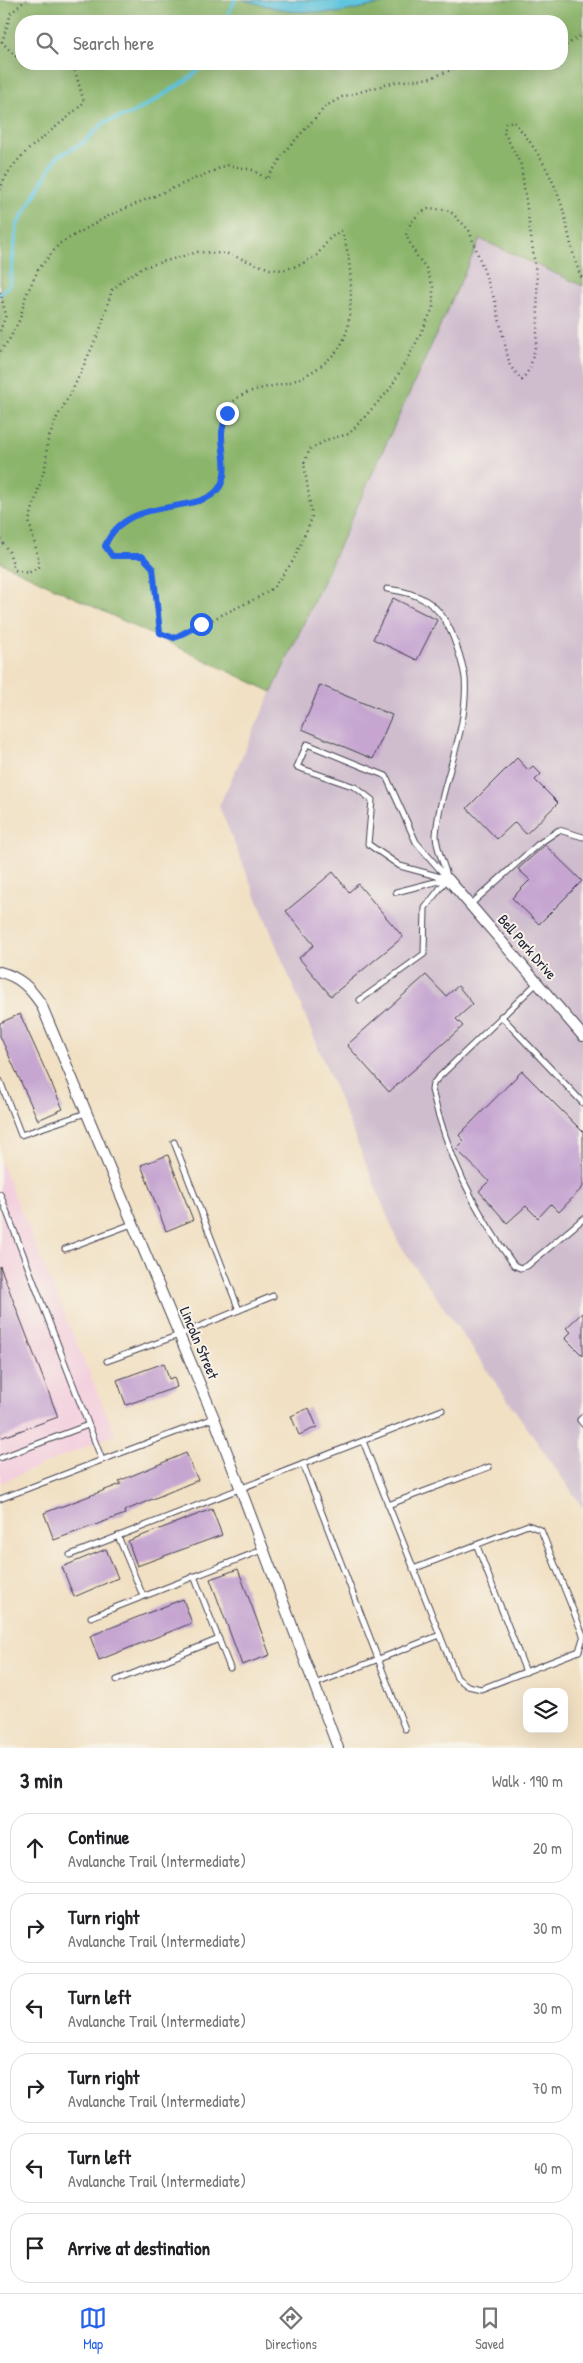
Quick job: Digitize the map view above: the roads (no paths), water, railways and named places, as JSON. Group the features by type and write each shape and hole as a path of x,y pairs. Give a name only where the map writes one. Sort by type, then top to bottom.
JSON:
{"street":[{"name":"Bell Park Drive","path":"448,879 583,1036"},
{"name":"Lincoln Street","path":"0,972 10,974 27,985 41,1004 214,1418 239,1489 338,1748"}],"lane":[{"path":"387,590 403,591 422,598 438,610 457,647 465,677 464,709 442,801 436,838 448,879"},
{"path":"307,744 386,776 416,842 448,879 400,866 368,844 372,800 355,787 297,767 307,744"},
{"path":"470,905 537,845 559,830 583,837"},
{"path":"396,892 448,879"},
{"path":"360,1000 424,954 425,908 448,879"},
{"path":"538,983 501,1016 433,1084 442,1132 466,1189 514,1265 520,1268 527,1266 583,1219"},
{"path":"501,1016 583,1103"},
{"path":"0,1082 21,1135 87,1113"},
{"path":"174,1142 239,1310"},
{"path":"0,1194 102,1460"},
{"path":"65,1249 133,1223"},
{"path":"107,1361 179,1335 273,1296"},
{"path":"70,1555 442,1410"},
{"path":"583,1417 580,1420 583,1424"},
{"path":"0,1498 214,1418"},
{"path":"0,1458 88,1425"},
{"path":"362,1441 457,1678 468,1686 481,1689 579,1651 583,1636 541,1530 528,1525 414,1569"},
{"path":"303,1464 405,1729"},
{"path":"388,1505 489,1467"},
{"path":"118,1536 143,1596"},
{"path":"477,1546 526,1672"},
{"path":"91,1617 262,1550"},
{"path":"194,1576 230,1668"},
{"path":"314,1684 440,1635"},
{"path":"117,1680 219,1640"}],"water":[{"path":"243,0 402,0 337,13 288,11"}],"waterway":[{"path":"228,15 235,0"},
{"path":"0,294 10,285 17,225 57,157 84,142 105,122 131,114 191,77 197,70"}]}
